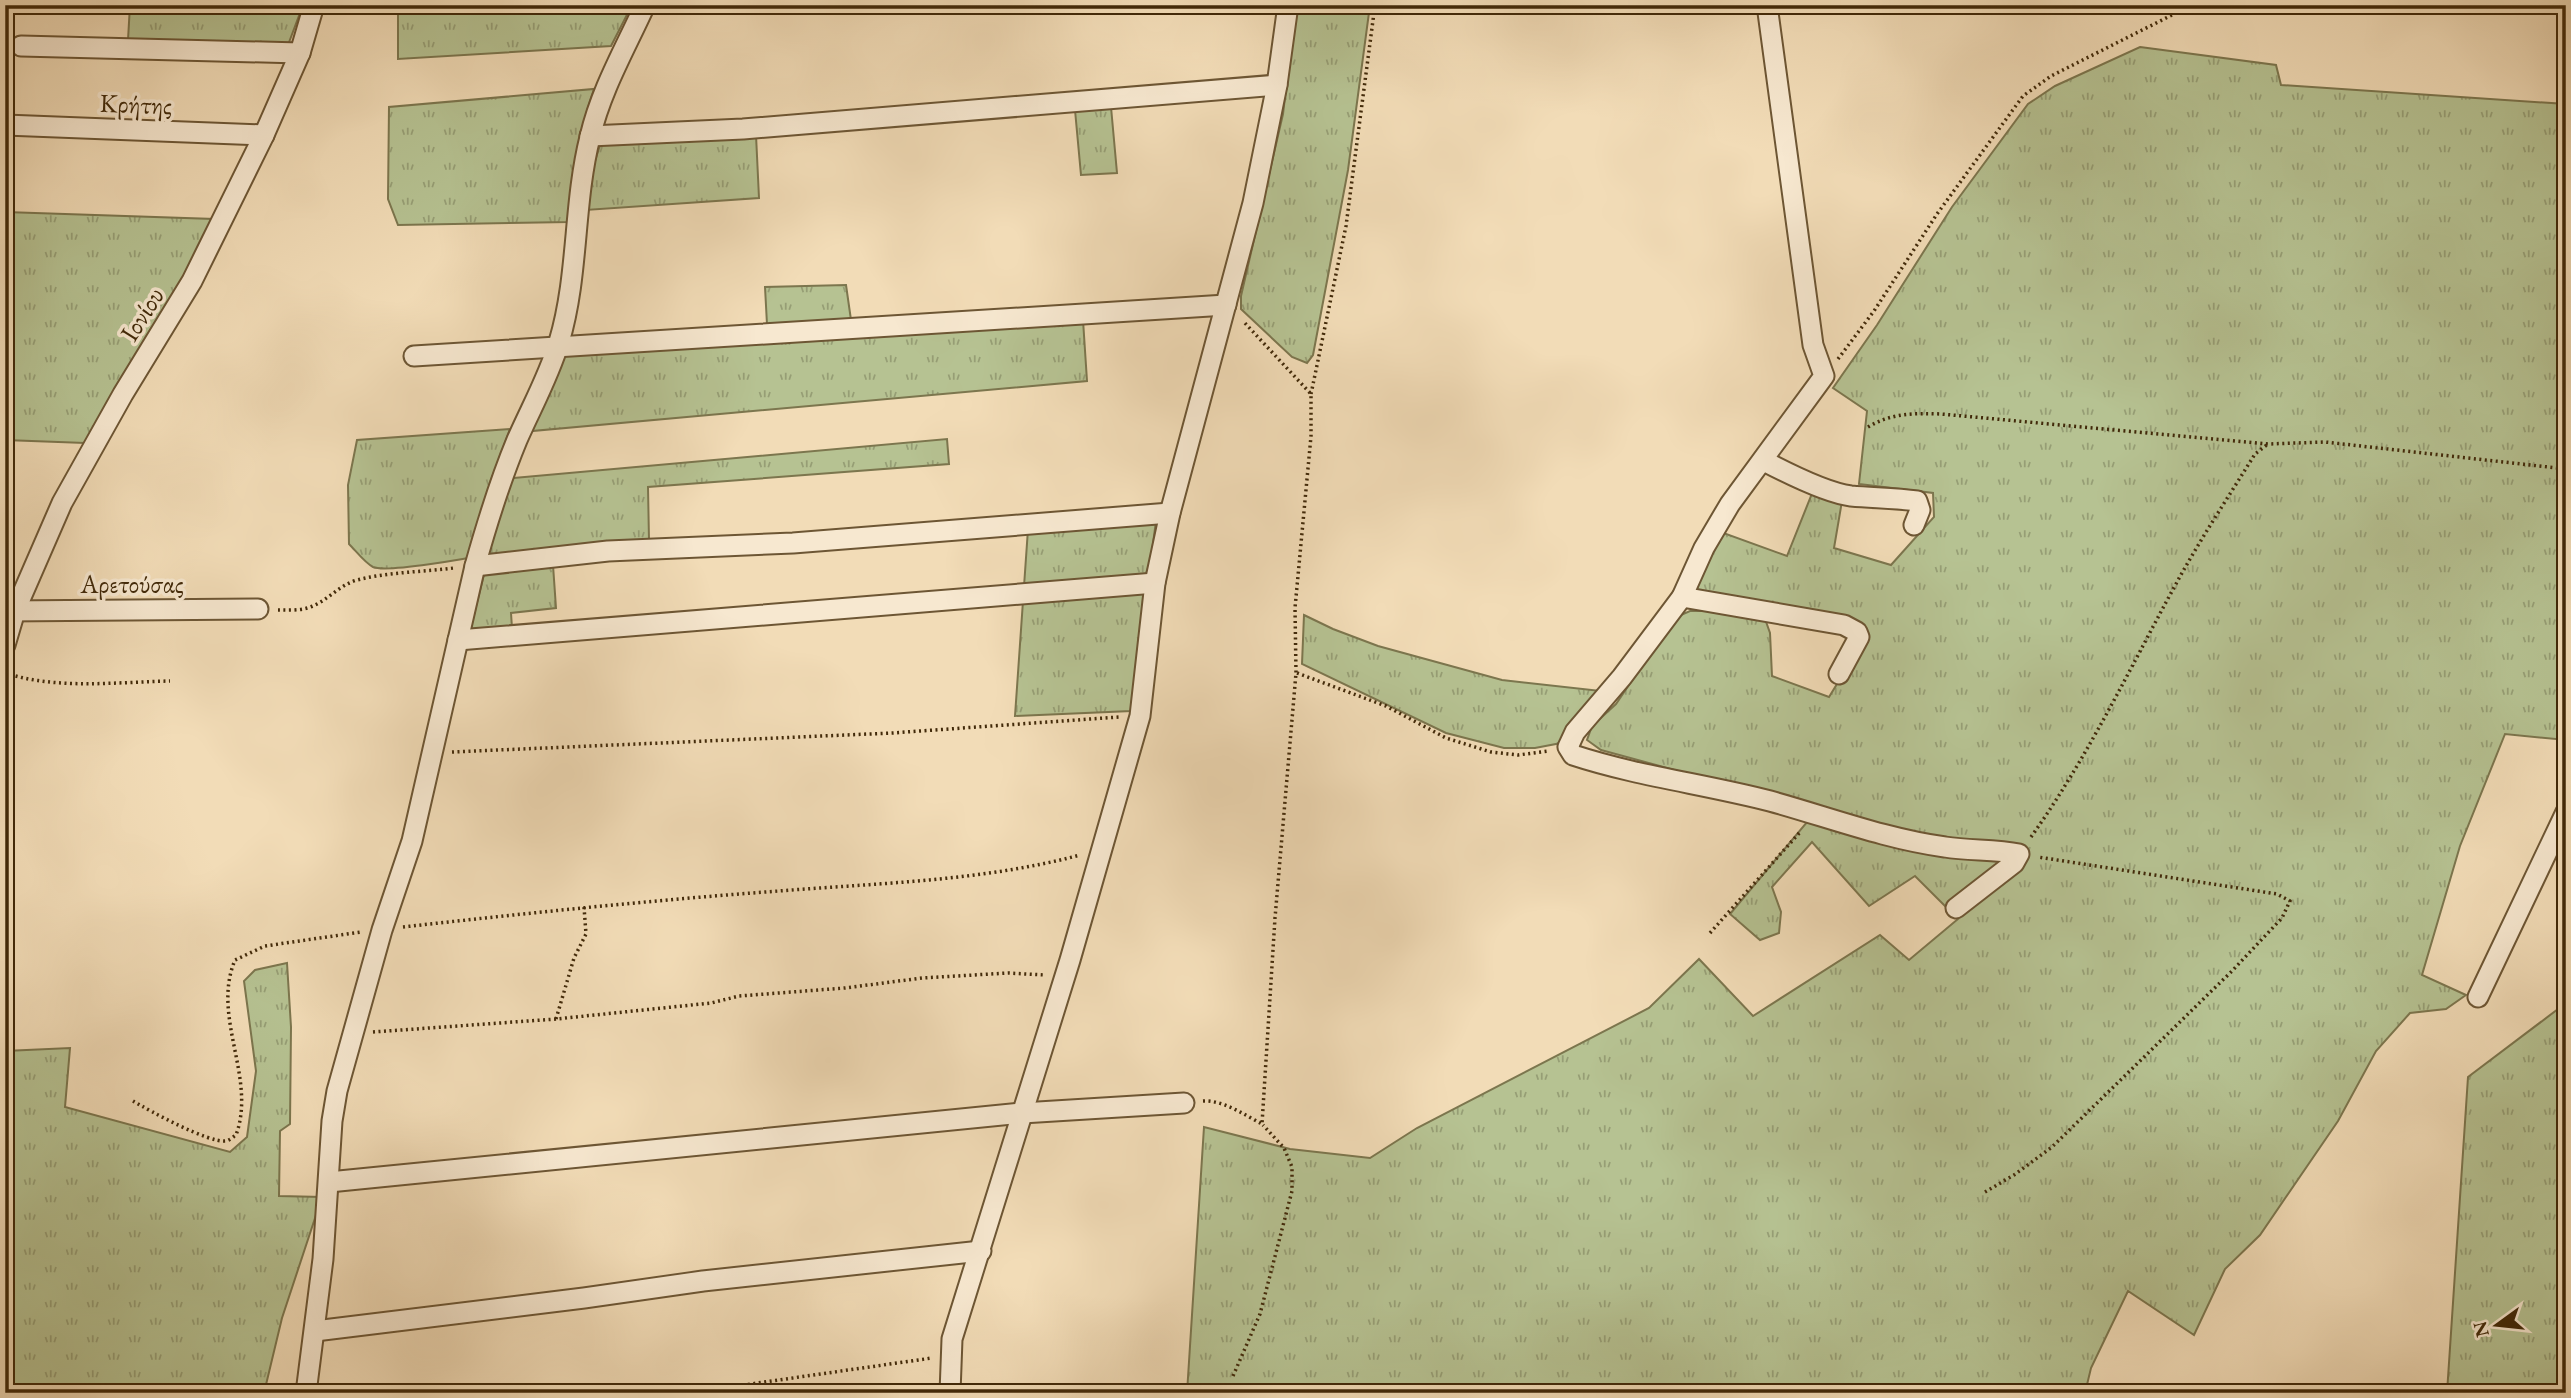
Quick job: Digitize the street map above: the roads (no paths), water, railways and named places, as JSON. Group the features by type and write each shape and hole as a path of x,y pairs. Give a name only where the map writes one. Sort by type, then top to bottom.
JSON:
{"street":[{"name":"Ιονίου","path":"5,645 10,611 73,480 192,281 264,135 300,53 314,5"},
{"path":"306,1393 315,1331 334,1105 382,930 412,841 475,566 501,482 558,345 573,279 578,205 590,136 615,67 645,5"},
{"path":"950,1393 952,1339 1065,976 1140,716 1156,583 1170,513 1253,203 1277,85 1288,5"},
{"path":"1767,5 1814,345 1824,376 1730,504 1704,548 1682,597 1622,677 1575,732 1568,747 1573,755 1591,761 1674,782 1769,801 1945,847 2001,850 2019,854 2014,863 1956,908"},
{"path":"21,46 300,53"},
{"path":"590,136 743,129 1277,85"},
{"name":"Κρήτης","path":"5,125 264,135"},
{"path":"414,356 1226,305"},
{"path":"1763,461 1790,475 1849,495 1917,501 1920,510 1914,525"},
{"path":"475,566 608,551 793,543 1170,513"},
{"path":"458,640 1156,583"},
{"path":"1682,597 1844,625 1857,632 1859,637 1839,674"},
{"name":"Αρετούσας","path":"10,611 258,610"},
{"path":"2478,997 2566,812"},
{"path":"329,1182 1022,1113 1184,1103"},
{"path":"315,1331 703,1281 981,1251"}]}
